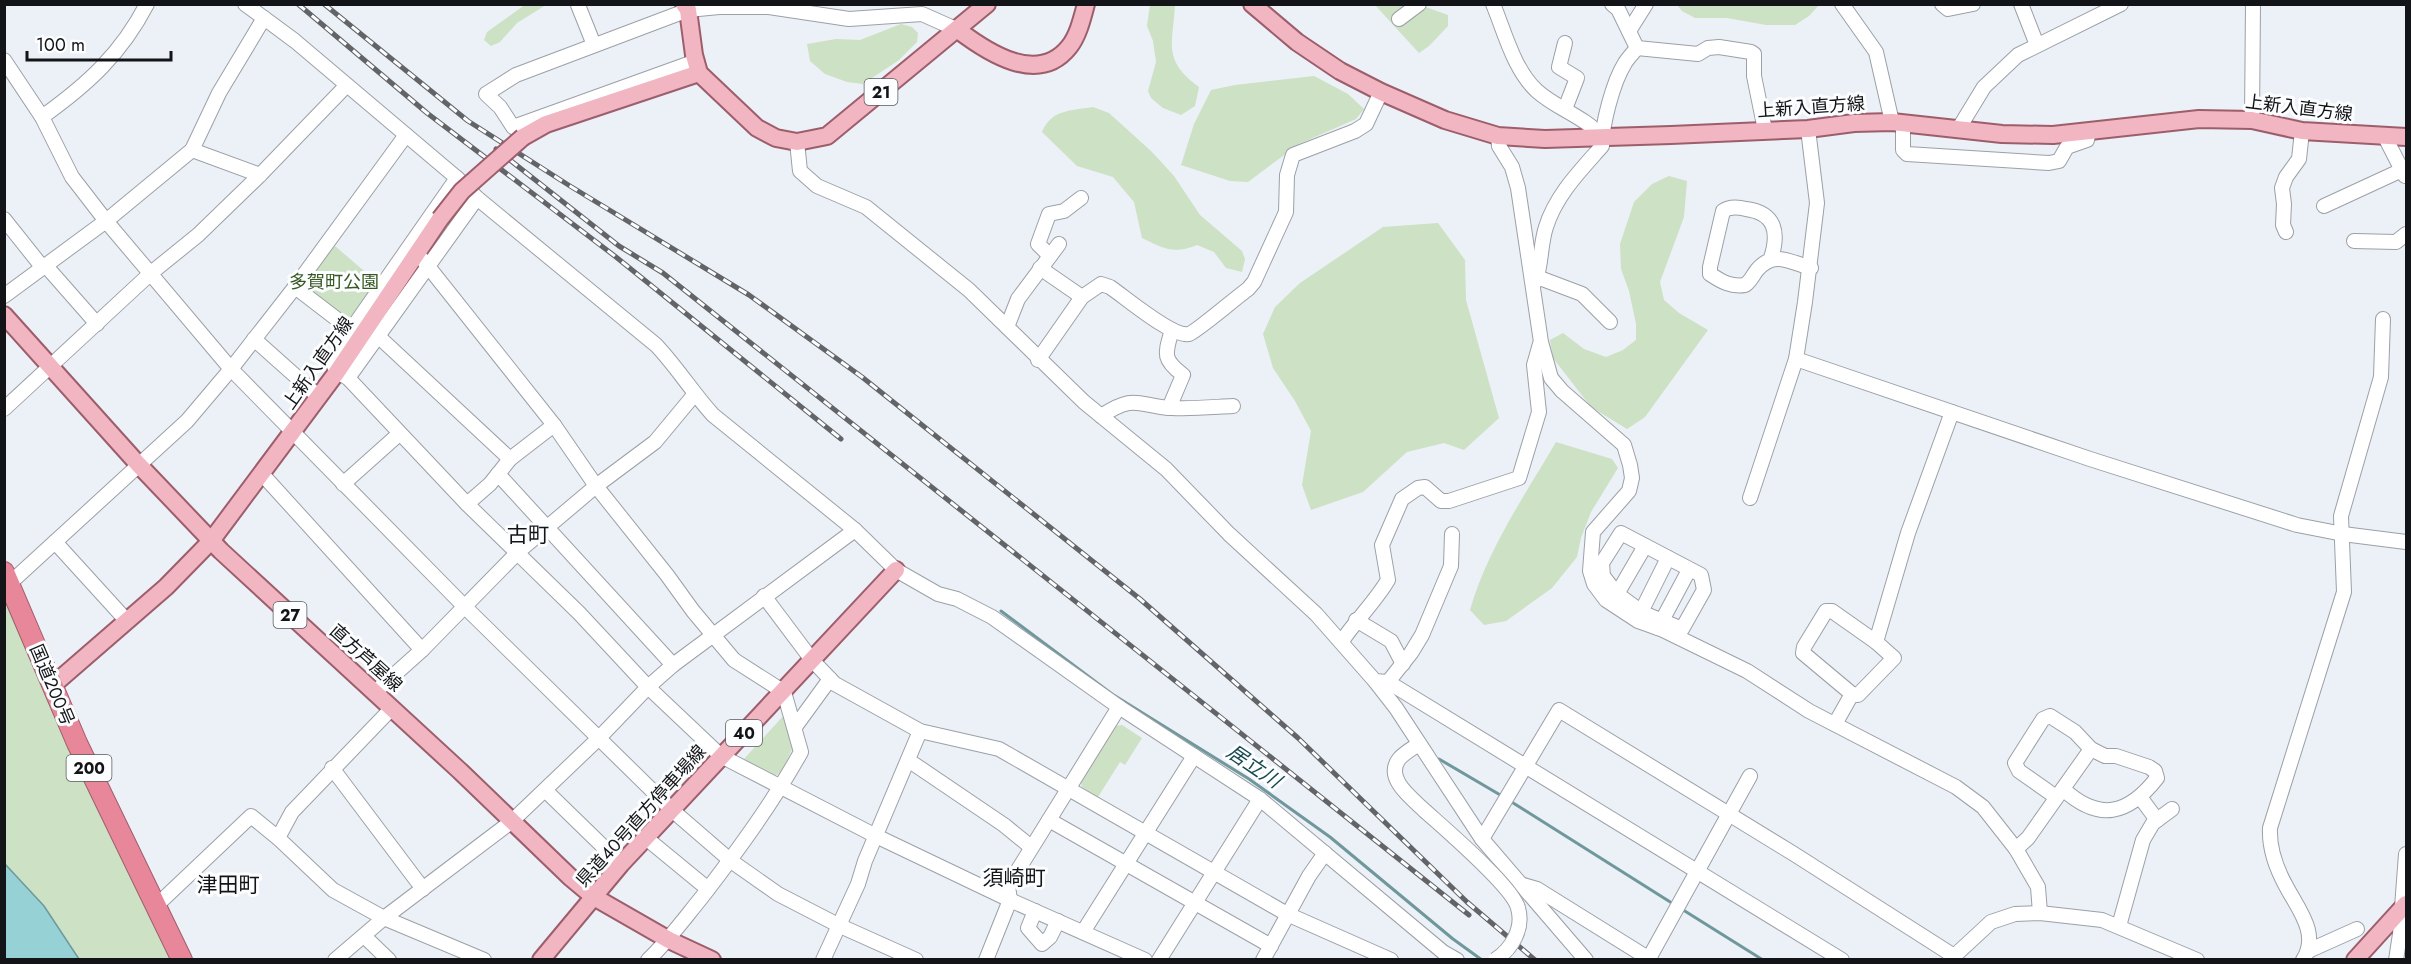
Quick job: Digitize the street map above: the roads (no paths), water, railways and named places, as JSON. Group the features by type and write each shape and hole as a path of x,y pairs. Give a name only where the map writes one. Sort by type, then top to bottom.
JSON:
{"highway":[{"name":"国道200号","path":"7,578 76,743 182,960"}],"main road":[{"name":"21","path":"698,67 757,128 776,138 797,142 827,136 987,4"},
{"path":"958,30 975,43 1009,62 1034,65 1056,59 1069,47 1079,27 1086,4"},
{"name":"上新入直方線","path":"1252,4 1297,42 1340,71 1445,120 1498,136 1545,139 1808,129 1854,123 1897,122 2002,134 2053,135 2199,119 2252,120 2301,131 2406,137"},
{"path":"688,6 698,67"},
{"name":"上新入直方線","path":"53,685 166,587 211,541 319,397 343,375 440,219 462,191 524,137 546,124 698,67"},
{"name":"直方芦屋線","path":"4,315 138,464 211,541 375,692 511,822 594,897 669,940 712,960"},
{"name":"県道40号直方停車場線","path":"541,960 621,864 896,570"},
{"path":"2355,960 2404,907"}],"street":[{"path":"42,117 106,65 137,24 147,4"},
{"path":"245,4 295,41 458,178 477,198 656,345 673,363 694,395 713,414 855,530 896,570 938,594 957,599 992,617 1119,707 1260,799 1443,952 1457,960"},
{"path":"1399,20 1419,4"},
{"path":"1493,4 1526,79 1539,93 1594,127 1602,137"},
{"path":"1612,4 1618,9 1637,48"},
{"path":"1629,31 1646,4"},
{"path":"1842,4 1876,52 1906,154 2049,163 2059,161 2067,147 2087,140 2089,131"},
{"path":"1942,4 1948,9 1973,4"},
{"path":"2021,4 2037,45"},
{"path":"1959,128 1984,87 2018,55 2121,4"},
{"path":"2252,120 2253,4"},
{"path":"578,5 594,45"},
{"path":"698,67 513,127 500,107 486,93 516,75 688,6 769,7 849,19 922,14 958,30"},
{"path":"4,296 106,221 192,150 219,93 264,18"},
{"path":"1565,43 1559,66 1577,78 1565,109"},
{"path":"1637,48 1698,54 1708,48 1719,47 1751,51 1754,54 1758,99 1765,130"},
{"path":"1535,283 1545,229 1552,209 1571,182 1602,146 1614,87 1625,63 1637,48"},
{"path":"4,60 42,117 72,177 106,221 231,369 465,607 672,810 731,861 778,894 838,925 916,960"},
{"path":"4,409 151,273 198,235 260,176 346,86"},
{"path":"1038,360 1082,297 1101,284 1110,287 1181,334 1190,334 1248,289 1254,282 1286,212 1287,175 1293,155 1355,131 1366,124 1381,92"},
{"path":"1750,498 1796,359 1817,203 1808,129"},
{"path":"2286,232 2283,225 2282,188 2286,177 2299,159 2301,131"},
{"path":"7,578 55,542 187,421 295,287 406,135"},
{"path":"1498,136 1498,146 1512,167 1518,188 1535,283 1541,342 1551,378 1562,391 1624,445 1630,465 1632,478 1629,490 1593,532 1590,571 1593,584 1606,600 1638,621 1660,624 1682,629 1704,590 1701,575 1621,532 1602,563 1603,576 1617,594 1641,612 1660,624 1747,671 1809,711 1956,787 1983,807 2016,849 2038,887 2040,913"},
{"path":"2324,206 2362,186 2405,176 2385,137"},
{"path":"797,142 800,171 818,186 866,207 969,290 1038,360 1166,469 1229,534 1316,614 1382,682 1419,744 1482,840 1586,960"},
{"path":"192,150 260,176"},
{"path":"458,178 351,330 334,366 648,687 721,756 876,836 1010,900 1145,960"},
{"path":"343,375 379,337 426,262 477,198"},
{"path":"1050,256 1038,244 1049,214 1064,211 1081,198"},
{"path":"1771,258 1776,235 1768,218 1761,212 1745,208 1728,207 1723,211 1710,274 1727,285 1745,285 1771,258 1810,268"},
{"path":"4,219 44,267 97,324"},
{"path":"2354,241 2396,242 2406,234"},
{"path":"1007,327 1018,299 1059,244"},
{"path":"426,262 555,425 596,486 734,660 784,692 801,753 782,787 731,861 669,940 648,960"},
{"path":"1040,268 1082,297"},
{"path":"1535,283 1582,294 1610,322"},
{"path":"295,287 351,330"},
{"path":"2357,929 2305,956 2306,922 2286,887 2269,845 2270,828 2344,592 2341,516 2380,377 2383,319"},
{"path":"1169,408 1183,375 1168,364 1166,357 1172,330"},
{"path":"379,337 510,459"},
{"path":"254,339 319,397"},
{"path":"1342,641 1388,580 1382,545 1402,499 1418,488 1425,487 1441,501 1449,501 1519,478 1539,412 1534,365 1541,342"},
{"path":"1796,359 2236,507 2297,525 2343,534 2406,542"},
{"path":"375,692 423,650 518,552 596,486 655,442 694,395"},
{"path":"1101,416 1116,406 1141,401 1169,408 1233,406"},
{"path":"1876,642 1908,533 1952,412"},
{"path":"467,504 490,484 510,459 555,425"},
{"path":"343,484 399,434"},
{"path":"262,474 423,650"},
{"path":"498,474 674,665"},
{"path":"336,960 384,918 511,822 546,791 648,687 674,665 855,530"},
{"path":"1382,682 1402,664 1422,635 1450,566 1452,534"},
{"path":"55,542 126,620"},
{"path":"1617,594 1645,546"},
{"path":"1641,612 1668,558"},
{"path":"1660,624 1689,570"},
{"path":"764,596 812,660 835,684 920,731 999,749 1287,914 1391,960"},
{"path":"1826,611 1832,611 1876,642 1894,658 1858,695 1852,694 1803,653 1803,647 1826,611"},
{"path":"1356,620 1391,642 1402,664"},
{"path":"795,727 830,680"},
{"path":"1382,682 1526,765 1842,960"},
{"path":"1835,724 1852,694"},
{"path":"986,960 1010,900 1008,886 1119,707"},
{"path":"278,838 292,812 392,708"},
{"path":"1482,840 1559,710 1728,814 1952,958 1991,922 2015,914 2040,913 2102,920 2197,960"},
{"path":"2050,716 2075,732 2091,749 2104,756 2124,758 2155,771 2157,778 2140,797 2124,808 2092,810 2060,793 2019,771 2015,763 2043,719 2050,716"},
{"path":"823,960 858,884 920,731"},
{"path":"1419,744 1400,757 1395,766 1395,775 1401,788 1500,881 1512,895 1518,908 1520,922 1518,933 1510,946 1495,960"},
{"path":"2016,849 2028,838 2091,749"},
{"path":"1083,932 1194,756"},
{"path":"908,760 1004,825 1031,847"},
{"path":"332,768 423,889"},
{"path":"1518,883 1537,889 1649,959 1750,776"},
{"path":"546,791 621,864"},
{"path":"2140,797 2157,820"},
{"path":"1160,960 1260,799"},
{"path":"2119,926 2143,840 2157,820 2172,809"},
{"path":"157,905 251,816 333,890 384,918 484,960"},
{"path":"1049,820 1270,946"},
{"path":"646,838 708,889"},
{"path":"1263,960 1287,914 1325,853"},
{"path":"2396,960 2404,907 2406,854"},
{"path":"1035,911 1028,928 1042,944 1050,938 1059,921"},
{"path":"364,936 389,960"}],"water":[{"path":"5,864 44,906 79,959 5,959"}],"waterway":[{"name":"居立川","path":"1001,611 1112,694 1249,779 1330,837 1453,939 1482,960"},
{"path":"1439,759 1502,796"},
{"path":"1510,801 1675,905"},
{"path":"1680,908 1763,960"}],"railway":[{"path":"298,4 427,113 616,257 841,439"},
{"path":"324,4 468,121 749,295 862,377 1140,599 1298,738 1467,902 1535,960"},
{"path":"496,149 619,246 663,273 1469,915"}],"district":[{"name":"古町","path":"528,535"},
{"name":"須崎町","path":"1014,878"},
{"name":"津田町","path":"228,885"}],"park label":[{"name":"多賀町公園","path":"334,282"}]}
